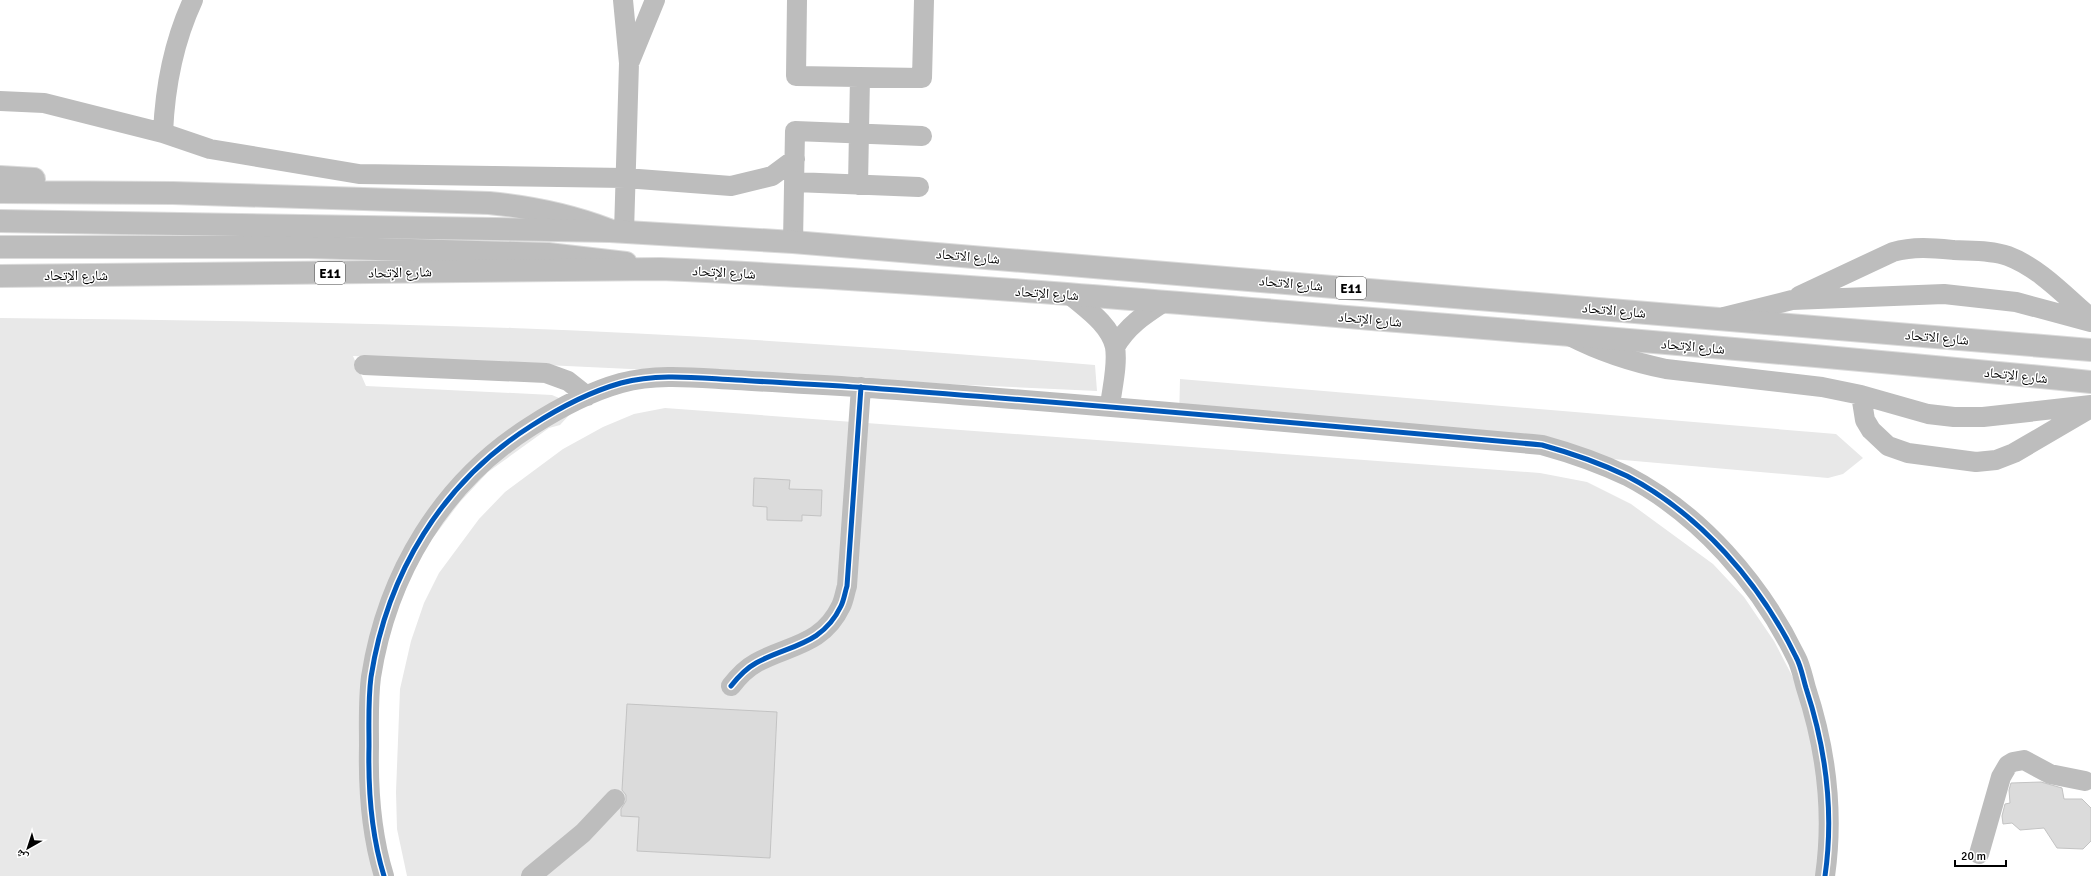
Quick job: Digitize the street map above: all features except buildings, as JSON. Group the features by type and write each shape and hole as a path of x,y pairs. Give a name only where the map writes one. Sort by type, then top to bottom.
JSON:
{"main road":[{"path":"0,177 173,193"},
{"path":"0,192 173,193 522,206 554,212 617,231"},
{"name":"E11","path":"0,221 617,231"},
{"name":"شارع الاتحاد","path":"617,231 793,242 2091,350"},
{"path":"0,247 309,247 548,254 614,261 660,269"},
{"name":"شارع الإتحاد","path":"0,276 660,269 749,272 1069,294 1569,335 1952,368 2091,382"}],"street":[{"path":"163,134 166,87 170,64 176,42 193,0"},
{"path":"617,231 625,178 629,63 623,0"},
{"path":"629,63 655,0"},
{"path":"797,0 796,76 922,78 924,0"},
{"path":"858,185 860,77"},
{"path":"0,101 44,103 163,134 210,149 359,174 625,178 731,186 772,176 795,159"},
{"path":"793,242 795,131 922,136"},
{"path":"795,182 919,187"},
{"path":"1715,319 1792,300 1893,252 1926,247 1995,253 2008,256 2032,269 2091,318"},
{"path":"1069,294 1099,321 1111,337 1115,347"},
{"path":"1792,300 1944,294 1974,296 2016,302 2091,322"},
{"path":"1110,406 1115,347 1120,338 1134,322 1164,302"},
{"path":"1569,335 1615,356 1647,365 1822,387 1861,395 1928,414 1954,417 1983,417 2091,405"},
{"path":"364,365 546,373 568,381 586,396"},
{"path":"384,876 374,830 368,780 371,679 383,623 397,584 412,551 432,519 456,489 484,461 516,435 552,413 586,396 621,383 655,376 861,387 1110,406 1542,445 1579,456 1627,476 1687,516 1723,550 1775,619 1796,658 1814,711 1824,760 1829,806 1829,852 1825,876"},
{"path":"731,686 743,672 755,663 804,644 825,629 841,607 848,586 861,387"},
{"path":"1861,395 1865,420 1871,430 1888,446 1908,453 1976,462 1996,460 2014,453 2091,408"},
{"path":"1979,854 2001,778 2008,765 2013,762 2024,760 2050,774 2089,783"},
{"path":"531,876 583,833 615,799"}],"shaded area":[{"path":"0,318 448,326 658,334 804,343 1095,365 1097,391 353,356 366,386 552,395 566,401 571,413 560,425 549,428 488,472 460,502 417,559 401,593 374,685 381,876 0,876"},
{"path":"1180,379 1836,434 1863,458 1843,474 1828,478 1179,421"},
{"path":"665,408 1540,473 1587,482 1631,504 1713,564 1744,597 1774,641 1799,689 1816,736 1828,876 407,876 397,829 396,792 400,689 411,641 424,603 439,573 479,519 505,492 563,449 603,427 634,414"}],"cycle path":[{"path":"384,876 376,844 371,812 369,694 379,639 390,602 405,567 424,534 445,503 471,474 499,449 531,426 574,401 621,383 664,377 845,386 964,395 1542,445 1564,451 1617,471 1654,492 1703,530 1746,577 1765,603 1796,657 1802,672 1813,711 1823,758 1829,829 1825,876"},
{"path":"731,686 742,673 756,663 814,637 833,619 842,604 847,586 861,387"}]}
